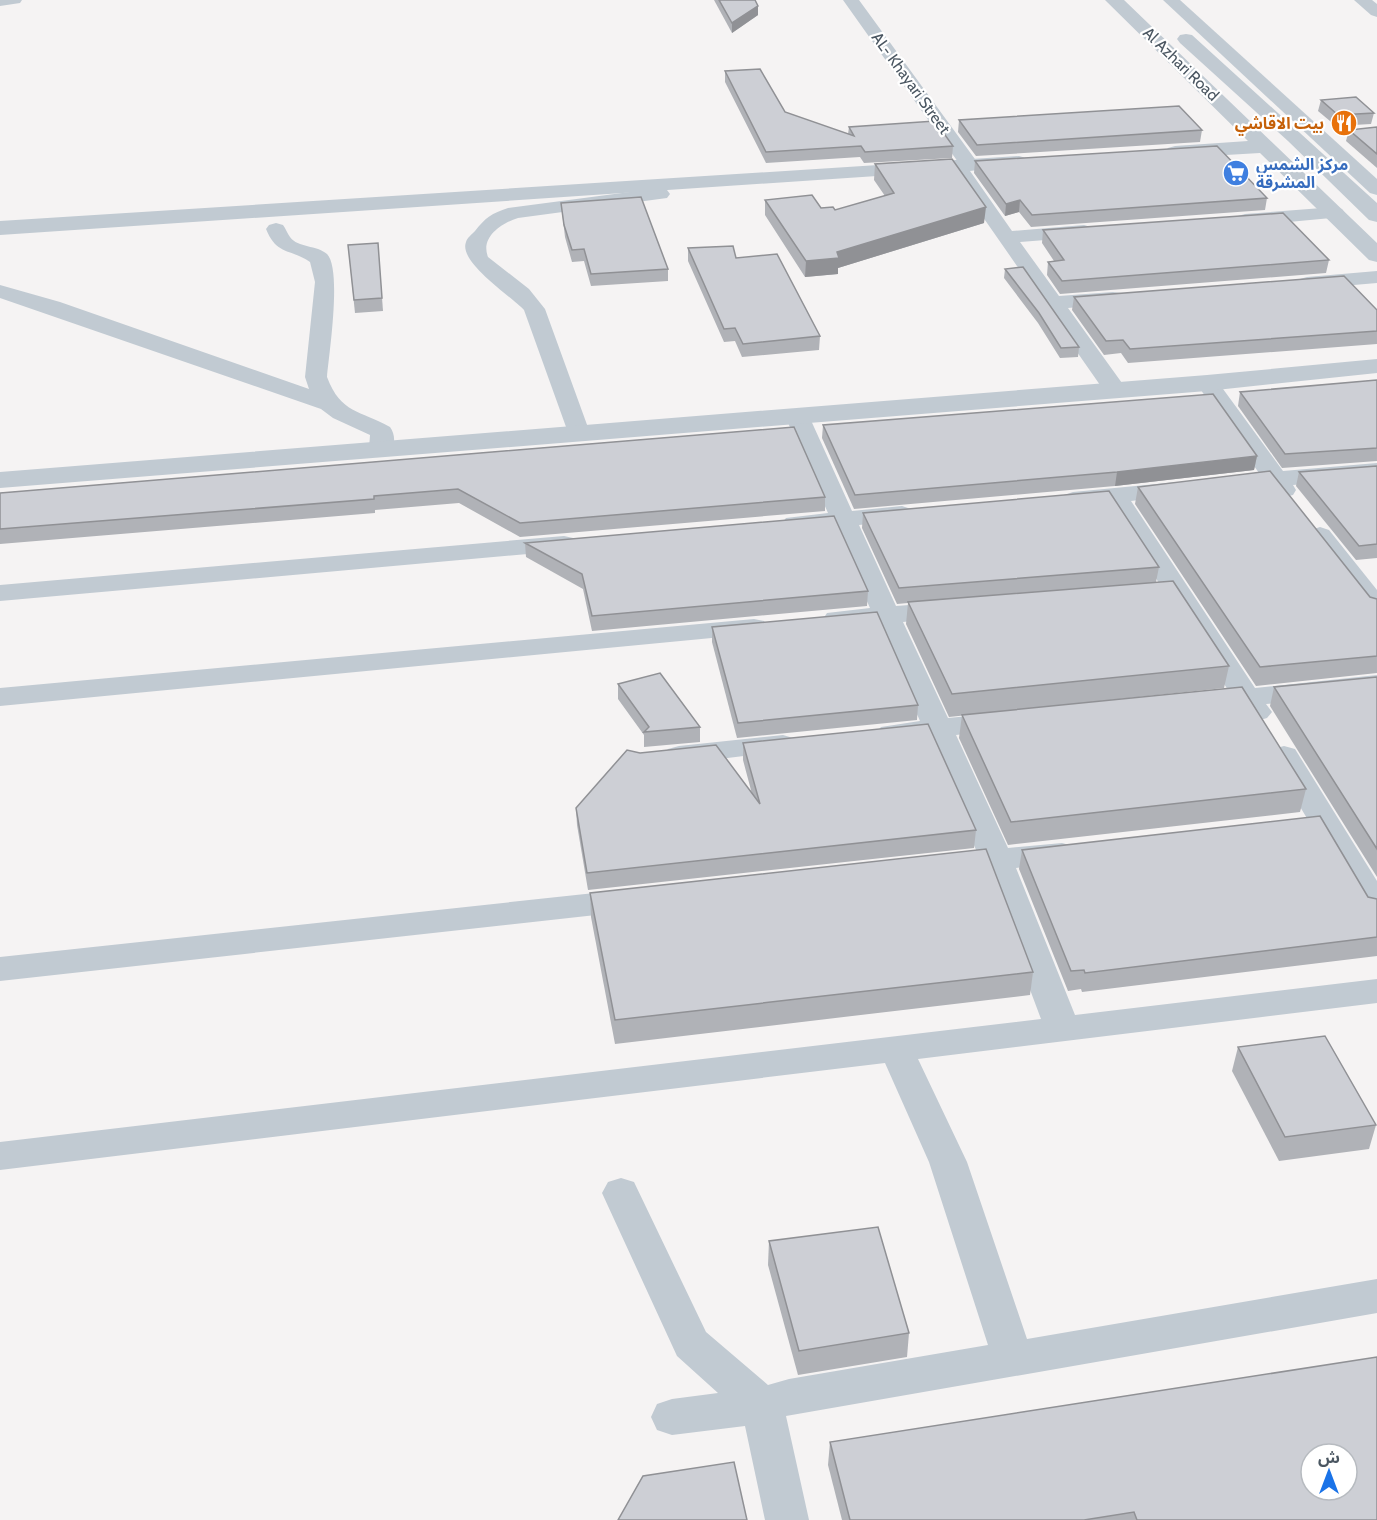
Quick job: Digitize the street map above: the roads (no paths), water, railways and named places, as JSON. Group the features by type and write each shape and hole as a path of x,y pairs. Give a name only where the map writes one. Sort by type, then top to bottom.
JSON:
{"street":[{"path":"0,1 14,0"},
{"name":"AL- Khayari Street","path":"851,0 964,166 1053,303 1115,390"},
{"name":"Al Azhari Road","path":"1114,0 1377,255"},
{"path":"1171,0 1376,186"},
{"path":"1362,0 1377,12"},
{"name":"Al Azhari Road","path":"1176,30 1295,136 1377,215"},
{"path":"1295,136 1343,133"},
{"path":"1160,153 1266,146"},
{"path":"0,228 1042,161"},
{"path":"1350,187 1376,186"},
{"path":"578,433 534,309 521,294 479,260 475,250 476,242 495,219 515,212 660,195"},
{"path":"1230,221 1335,213"},
{"path":"276,229 279,241 285,246 314,254 320,259 324,282 316,377 326,403"},
{"path":"1009,237 1102,230"},
{"path":"1284,285 1377,277"},
{"path":"0,291 326,403 344,415 382,432 381,449"},
{"path":"1053,303 1134,297"},
{"path":"0,480 1207,383 1377,366"},
{"path":"1207,383 1274,478 1299,509 1365,574 1377,608"},
{"path":"797,416 997,860 1063,1029"},
{"path":"1044,502 1274,478 1377,470"},
{"path":"1115,496 1247,697 1377,907"},
{"path":"772,525 926,512"},
{"path":"0,593 582,542"},
{"path":"1143,594 1178,591"},
{"path":"816,621 969,608"},
{"path":"0,697 781,625"},
{"path":"1188,703 1377,684"},
{"path":"863,736 1022,720"},
{"path":"652,757 804,742"},
{"path":"1291,826 1326,822"},
{"path":"926,868 1091,849"},
{"path":"0,969 665,896"},
{"path":"0,1156 1377,991"},
{"path":"896,1049 948,1162 1013,1358"},
{"path":"621,1193 691,1344 762,1405 787,1520"},
{"path":"672,1417 762,1405 789,1397 1377,1296"}],"place":[{"name":"بيت الاقاشي","path":"1344,123"},
{"name":"مركز الشمس المشرقة","path":"1236,173"}]}
